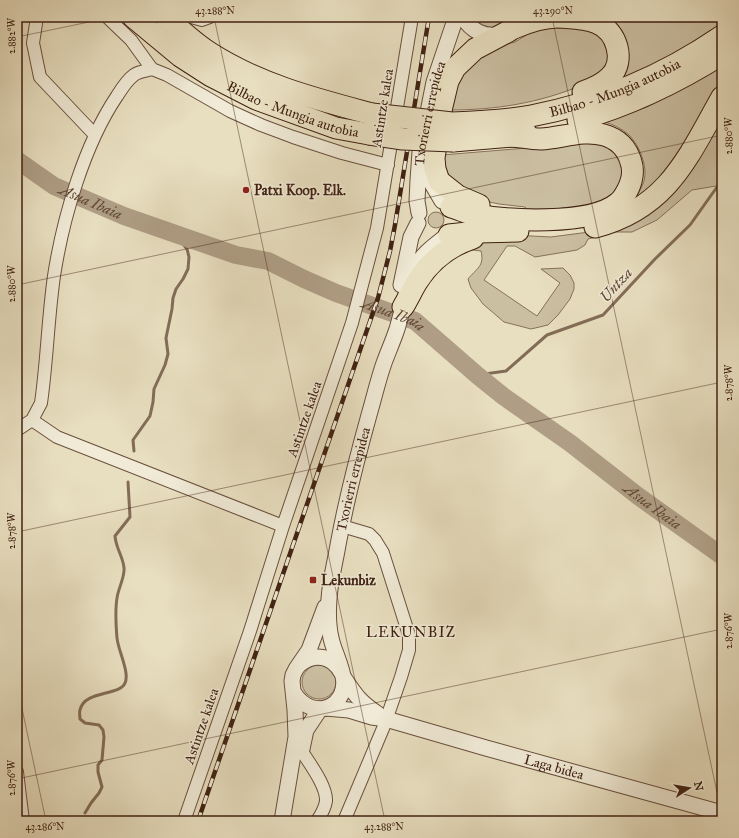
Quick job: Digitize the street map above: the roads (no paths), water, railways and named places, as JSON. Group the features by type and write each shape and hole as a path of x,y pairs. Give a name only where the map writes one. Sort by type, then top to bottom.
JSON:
{"highway":[{"name":"Bilbao - Mungia autobia","path":"133,17 180,56 211,76 256,99 330,126 420,121 513,136 555,127 620,107 652,93 722,54"},
{"name":"Bilbao - Mungia autobia","path":"165,17 210,53 255,78 370,124 403,139 452,126 530,116 559,110 590,101 656,75 722,36"},
{"path":"452,126 499,112 538,105 588,90 604,82 616,69 618,61 616,44 611,35 605,28 588,20 548,17 530,22 510,28 475,49 455,68 448,81 442,106 434,158 435,169 439,181 458,196 477,205 501,211 517,219"},
{"path":"446,237 493,231 570,230 591,228 613,222 633,212 660,193 674,177 691,153 722,97"},
{"path":"447,204 476,214 502,218 584,217 607,210 618,203 630,186 633,175 632,164 628,153 621,144 605,135 577,134 541,139 513,136"},
{"path":"400,306 426,268 441,254 461,242 493,231"}],"street":[{"path":"35,17 33,43 40,77 94,135"},
{"path":"107,17 131,40 152,69 167,75 230,111 261,125 342,154 388,165"},
{"path":"192,17 202,20 210,17"},
{"name":"Astintze kalea","path":"184,821 250,631 283,526 348,334 361,289 378,228 412,17"},
{"name":"Txorierri errepidea","path":"400,306 411,237 418,218 417,201 420,152 432,90 456,17"},
{"path":"464,17 469,25 486,35 510,28"},
{"name":"Txorierri errepidea","path":"447,204 432,184 429,173 431,149 443,84 448,72 460,54 467,47 510,28"},
{"path":"17,430 32,420 41,403 54,276 70,203 94,135 108,108 126,82 134,75 152,69"},
{"path":"431,201 447,204 456,216 456,222 452,231 446,237 434,239 425,236 419,228 418,218 422,208 431,201"},
{"name":"Txorierri errepidea","path":"282,821 296,737 292,681 296,669 309,650 315,637 329,597 350,485 400,306 412,276 420,261 427,252 446,237"},
{"path":"32,420 57,437 283,526"},
{"path":"342,526 369,534 375,540 383,553 409,635 409,650 384,726 344,821"},
{"name":"Txorierri errepidea","path":"329,597 329,623 331,639 343,675"},
{"path":"300,664 310,658 323,657 334,662 359,700 367,708 386,719"},
{"path":"289,821 301,750 306,730 323,708 332,705 338,700 342,694 344,686 343,675"},
{"path":"294,693 303,704 310,708 349,710 372,717 386,719"},
{"name":"Laga bidea","path":"386,719 722,813"},
{"path":"301,750 323,787 326,800 322,814 317,821"},
{"path":"17,772 23,821"}],"waterway":[{"name":"Asua Ibaia","path":"17,160 54,186 124,216 236,255 268,261 336,293 415,321 503,396 570,443 638,496 722,556"},
{"name":"Untza","path":"477,375 506,371 547,335 603,315 655,259 690,225 722,180"},
{"path":"134,451 133,440 150,416 154,389 165,365 168,354 166,338 173,298 176,289 188,269 189,257 187,249 175,234"},
{"path":"85,813 102,787 98,772 98,765 102,760 104,737 103,730 99,725 85,723 80,719 80,710 88,699 122,687 126,679 125,668 118,643 116,618 117,598 124,568 115,536 130,517 128,482"}],"railway":[{"path":"198,821 378,298 395,225 429,17"}],"place":[{"name":"Patxi Koop. Elk.","path":"246,190"},
{"name":"Lekunbiz","path":"313,580"}],"district":[{"name":"LEKUNBIZ","path":"411,632"}]}
